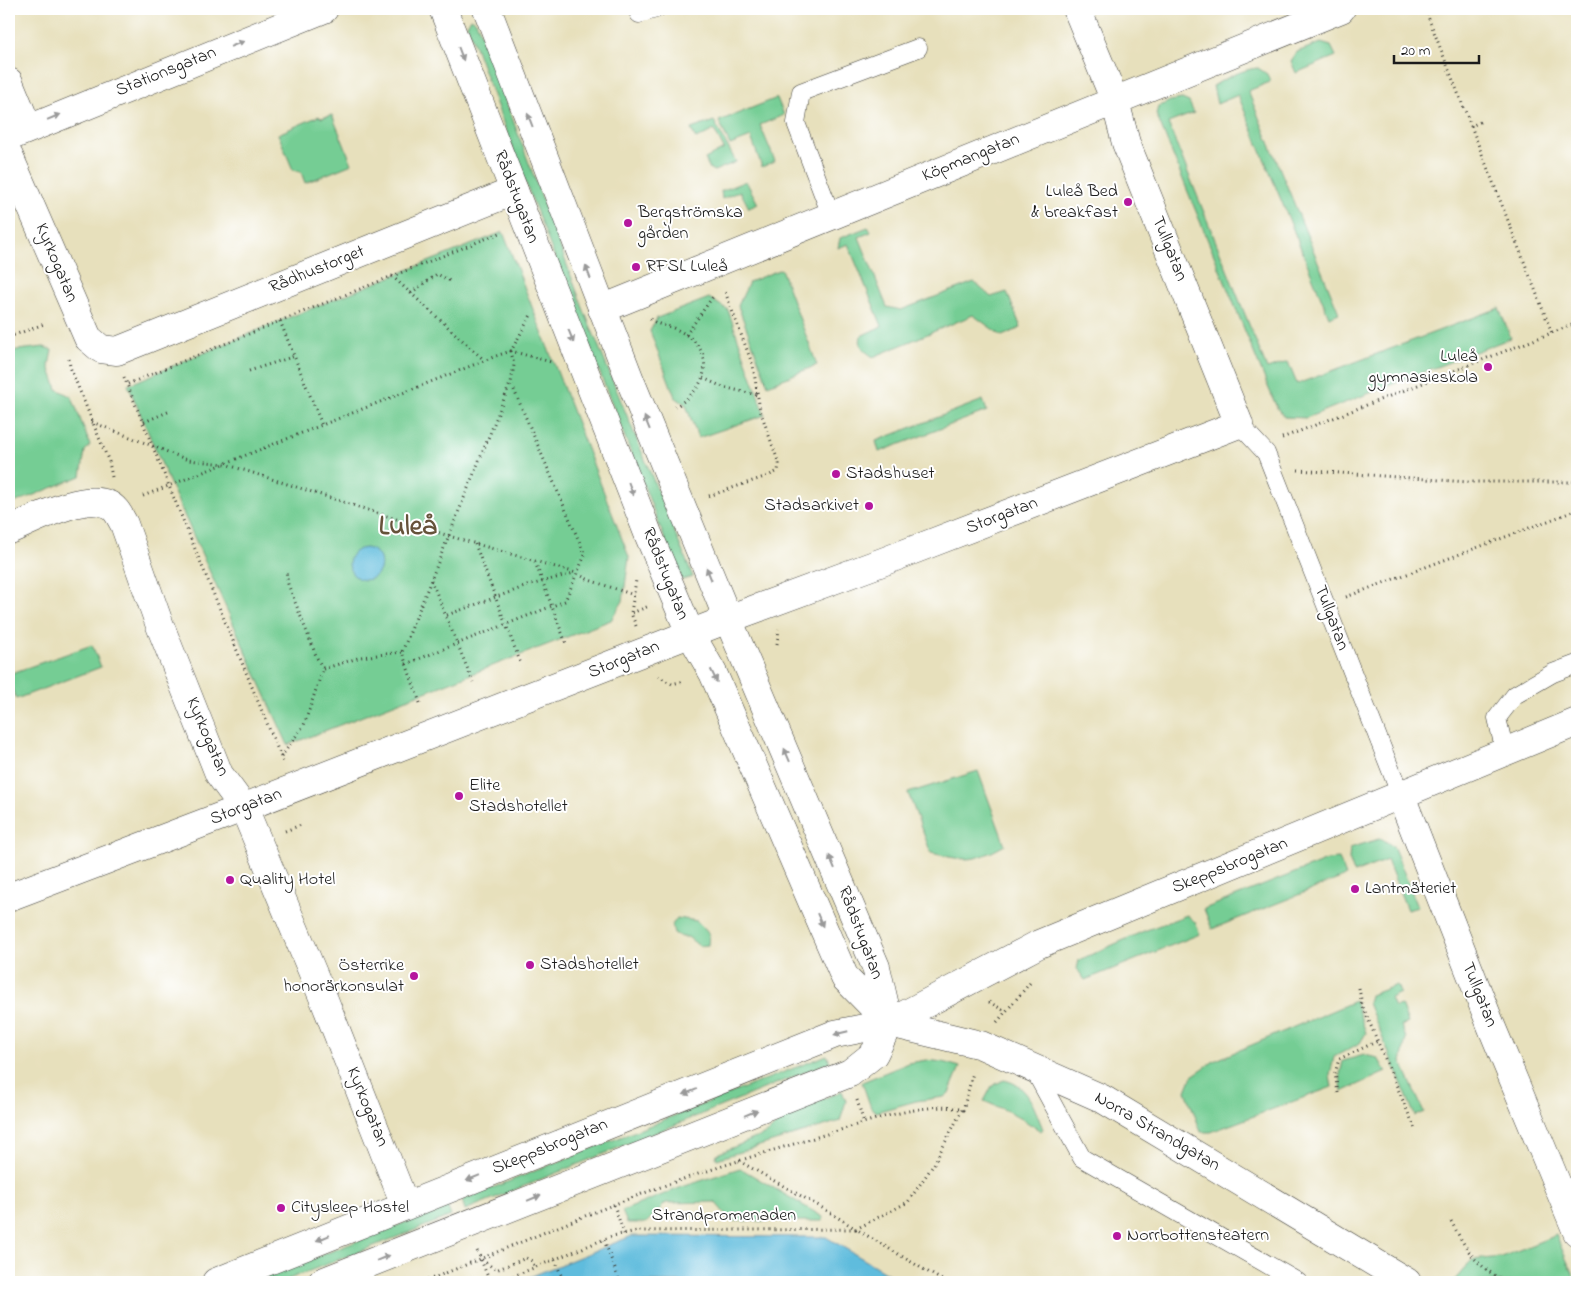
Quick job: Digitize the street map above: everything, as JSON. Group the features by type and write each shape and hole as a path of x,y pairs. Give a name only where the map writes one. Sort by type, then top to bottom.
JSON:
{"street":[{"name":"Stationsgatan","path":"18,132 324,9"},
{"name":"Rådstugatan","path":"443,9 649,536 690,633 713,673 845,978 889,1023"},
{"name":"Rådstugatan","path":"487,9 602,309 728,619 876,967 889,1023"},
{"name":"Tullgatan","path":"1077,9 1115,101 1126,143 1240,424"},
{"name":"Köpmangatan","path":"602,309 1335,10"},
{"path":"9,82 18,132"},
{"name":"Kyrkogatan","path":"9,156 88,338 111,349"},
{"name":"Rådhustorget","path":"111,349 514,191"},
{"name":"Storgatan","path":"9,897 244,808 690,633 885,561 1240,424"},
{"path":"9,530 76,503 101,502"},
{"name":"Kyrkogatan","path":"101,502 116,510 124,524 159,623 219,774 244,808 325,1002 405,1205"},
{"name":"Skeppsbrogatan","path":"216,1282 835,1034 889,1023 1039,944 1577,722"},
{"name":"Tullgatan","path":"1400,796 1492,1028 1577,1232"},
{"path":"322,1282 850,1073 874,1054 889,1023"},
{"name":"Norra Strandgatan","path":"889,1023 981,1045 1031,1065 1101,1098 1408,1282"}],"lane":[{"path":"637,9 639,14 656,9"},
{"path":"831,215 796,123 801,92 918,48"},
{"name":"Tullgatan","path":"1240,424 1266,454 1400,796"},
{"path":"1505,752 1497,718 1503,710 1516,695 1553,673 1577,664"},
{"path":"1031,1065 1082,1158 1298,1282"}],"path":[{"path":"1425,9 1552,333"},
{"path":"1471,126 1480,122"},
{"path":"128,384 503,232"},
{"path":"411,293 437,274 452,282"},
{"path":"392,276 484,360"},
{"path":"709,496 770,475 778,470 779,464 760,410 753,366 721,282"},
{"path":"686,335 717,290"},
{"path":"420,703 402,652 511,383 514,365 511,351 533,312"},
{"path":"646,315 656,324 672,328 686,335 698,344 704,354 703,378 692,395 675,407"},
{"path":"280,321 322,425"},
{"path":"1240,424 1281,438 1577,323"},
{"path":"9,337 44,324"},
{"path":"111,349 156,449 293,788"},
{"path":"143,496 484,360 511,351 552,362"},
{"path":"73,358 68,355 70,367 109,462 112,478 101,502"},
{"path":"249,371 294,356"},
{"path":"703,378 723,387 757,395"},
{"path":"406,664 565,601 585,555 511,383"},
{"path":"144,422 170,411"},
{"path":"92,422 156,449 188,460 225,464 449,536 576,573 589,580 634,595"},
{"path":"1292,469 1468,482 1577,482"},
{"path":"1340,600 1577,510"},
{"path":"475,544 521,664"},
{"path":"536,562 567,646"},
{"path":"281,758 304,725 323,669 288,584 286,570"},
{"path":"446,615 494,597 576,573"},
{"path":"431,580 474,682"},
{"path":"323,669 361,658 402,652"},
{"path":"1359,988 1362,1005 1416,1130"},
{"path":"1338,1093 1335,1073 1339,1059 1378,1041"},
{"path":"856,1229 908,1202 934,1164 962,1110"},
{"path":"738,1161 826,1210 945,1282"},
{"path":"614,1205 624,1234"},
{"path":"1452,1220 1466,1250 1481,1267 1505,1282"},
{"path":"466,1225 490,1282"},
{"name":"Strandpromenaden","path":"499,1282 604,1240 637,1230 856,1229"},
{"path":"604,1240 620,1282"},
{"path":"480,1259 496,1270 526,1258 532,1261 535,1268"},
{"path":"555,1260 564,1282"}],"green space":[{"path":"471,18 476,21 583,308 693,577 682,580 662,532 521,171 467,25"},
{"path":"1321,43 1331,46 1336,56 1296,73 1291,61 1297,52"},
{"path":"1258,68 1267,74 1270,82 1248,91 1339,313 1329,317 1238,95 1217,104 1213,86 1241,72"},
{"path":"777,98 784,115 760,125 775,161 762,167 751,137 730,145 719,121"},
{"path":"1182,99 1189,102 1194,113 1168,123 1267,369 1288,362 1297,384 1499,308 1511,338 1306,418 1284,417 1277,408 1156,114 1158,107 1170,101"},
{"path":"332,115 352,164 305,183 301,172 293,170 278,134 319,116 321,118"},
{"path":"714,121 736,162 714,171 710,169 705,159 724,149 714,130 696,139 691,129"},
{"path":"746,181 758,204 749,208 740,191 722,199 721,191"},
{"path":"868,227 871,232 859,237 887,307 901,310 974,282 991,297 1007,292 1021,328 1002,336 973,315 873,357 861,346 861,336 882,326 848,244 838,248 840,238"},
{"path":"503,232 629,557 623,601 611,620 288,745 171,486 128,385 280,321"},
{"path":"781,269 817,365 768,385 738,306 749,282"},
{"path":"709,298 728,310 765,415 698,438 686,405 675,397 650,331 657,318"},
{"path":"44,347 52,350 49,366 57,389 72,397 90,445 85,451 81,476 9,505 9,351"},
{"path":"983,400 987,411 879,452 876,441"},
{"path":"92,645 101,667 16,699 9,681 9,674"},
{"path":"978,771 1005,845 985,855 969,859 953,858 931,853 908,793"},
{"path":"1379,839 1387,842 1394,848 1418,907 1407,910 1387,860 1354,873 1349,859 1350,848"},
{"path":"1339,859 1346,876 1212,929 1204,909 1327,860"},
{"path":"1187,915 1195,922 1200,934 1085,980 1077,969 1079,960 1144,931"},
{"path":"677,918 697,921 709,934 708,945 699,946 688,937 681,937 674,933 672,925"},
{"path":"1397,985 1400,993 1390,998 1394,1007 1401,1005 1408,1023 1401,1026 1406,1038 1401,1062 1424,1112 1415,1116 1368,1003 1370,995"},
{"path":"1355,1001 1366,1033 1360,1043 1334,1057 1330,1075 1332,1087 1211,1132 1201,1132 1186,1091 1192,1076 1214,1061"},
{"path":"827,1055 830,1062 465,1210 462,1200"},
{"path":"1364,1055 1378,1058 1386,1072 1342,1092 1340,1074 1343,1061"},
{"path":"926,1060 960,1067 949,1093 944,1097 916,1101 876,1112 871,1108 862,1082 909,1063"},
{"path":"1004,1080 1019,1087 1030,1098 1043,1129 1041,1131 1012,1113 984,1101 992,1086"},
{"path":"842,1091 846,1101 840,1121 717,1159 717,1154 768,1133 787,1114"},
{"path":"740,1168 823,1217 823,1221 731,1221 715,1202 666,1203 646,1223 627,1223 622,1211 682,1187"},
{"path":"447,1206 451,1216 281,1282 253,1282"},
{"path":"1556,1235 1576,1282 1453,1282 1472,1260 1502,1257"}],"water":[{"path":"365,548 371,549 376,553 380,558 380,570 376,575 371,579 365,580 359,579 354,575 350,570 349,564 350,558 354,553 359,549"},
{"path":"632,1236 826,1237 902,1282 517,1282"}],"place":[{"name":"Luleå Bed & breakfast","path":"1128,202"},
{"name":"Bergströmska gården","path":"628,223"},
{"name":"RFSL Luleå","path":"636,267"},
{"name":"Luleå gymnasieskola","path":"1488,367"},
{"name":"Stadshuset","path":"836,474"},
{"name":"Stadsarkivet","path":"869,506"},
{"name":"Elite Stadshotellet","path":"459,796"},
{"name":"Quality Hotel","path":"230,880"},
{"name":"Lantmäteriet","path":"1355,889"},
{"name":"Stadshotellet","path":"530,965"},
{"name":"Österrike honorärkonsulat","path":"414,976"},
{"name":"Citysleep Hostel","path":"281,1208"},
{"name":"Norrbottensteatern","path":"1117,1236"}],"district":[{"name":"Luleå","path":"408,527"}]}
